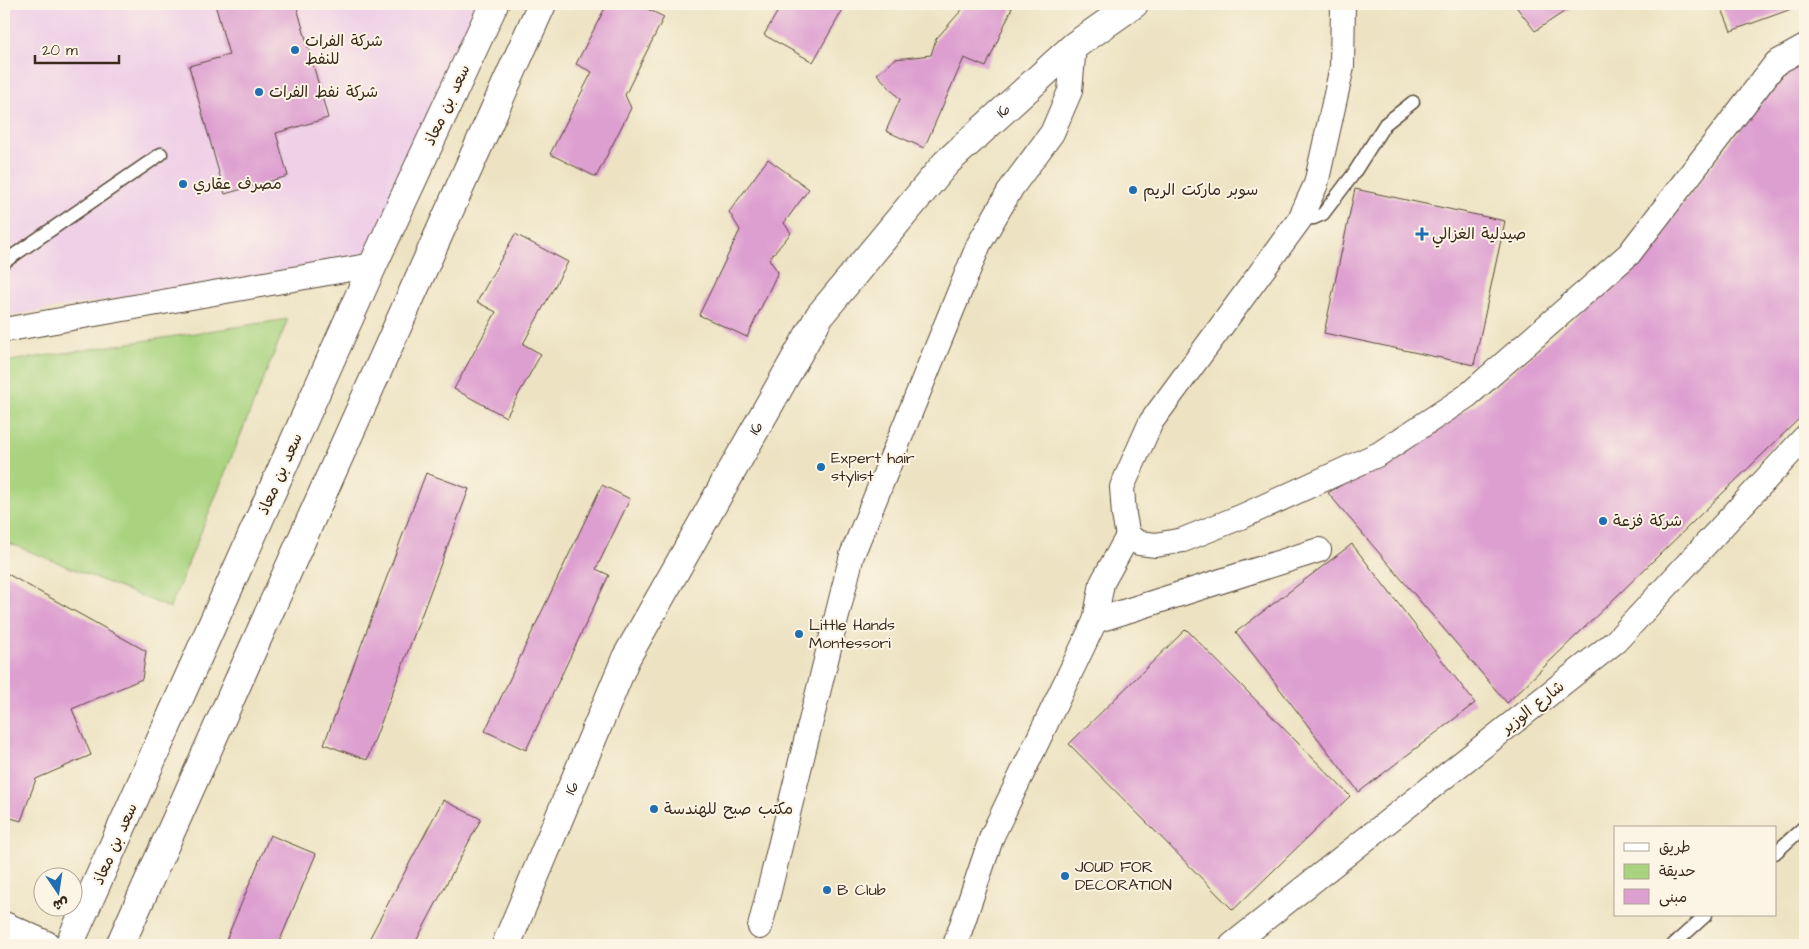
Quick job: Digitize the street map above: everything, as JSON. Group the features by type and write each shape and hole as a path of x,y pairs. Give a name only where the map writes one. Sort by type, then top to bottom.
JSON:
{"main road":[{"path":"120,945 542,4"},
{"name":"16","path":"506,945 626,658 820,315 946,163 1074,46 1134,4"},
{"name":"سعد بن معاذ","path":"69,945 487,8"},
{"path":"4,926 46,945"}],"street":[{"path":"955,945 992,836 1095,621 1102,583 1128,536 1122,487 1151,422 1300,219 1316,184 1342,67 1343,4"},
{"path":"760,927 852,556 979,244 1012,187 1052,133 1070,91 1074,46"},
{"path":"1128,536 1139,544 1156,545 1183,540 1243,516 1379,454 1467,396 1629,254 1776,64 1805,47"},
{"path":"4,330 373,264"},
{"name":"شارع الوزير","path":"1232,945 1616,641 1805,437"},
{"path":"1095,621 1319,550"}],"lane":[{"path":"1300,219 1314,218 1323,214 1352,176 1385,124 1413,102"},
{"path":"4,262 160,154"},
{"path":"1776,852 1805,826"},
{"path":"1673,945 1705,916"}],"shaded area":[{"path":"4,4 483,4 365,257 4,317"}],"green space":[{"path":"288,319 170,608 4,541 4,362"}],"building":[{"name":"شركة نفط الفرات","path":"215,4 296,4 328,118 276,133 288,176 225,194 189,66 229,55"},
{"path":"607,4 637,4 664,17 625,95 631,108 596,177 550,154 592,72 576,64"},
{"path":"782,4 846,4 813,62 764,35"},
{"path":"967,4 1003,4 1012,8 986,67 964,58 924,148 886,131 900,99 877,74 895,59 931,55 936,39"},
{"path":"1514,4 1576,4 1535,31"},
{"path":"1720,4 1805,4 1731,31"},
{"path":"1805,61 1805,413 1507,703 1328,493 1479,402 1638,262 1785,72"},
{"path":"768,159 809,189 784,223 791,233 769,259 778,272 747,337 699,315 740,230 729,212"},
{"path":"1355,189 1505,221 1474,365 1324,333"},
{"path":"515,234 568,262 523,344 541,354 506,417 454,389 496,312 477,302"},
{"path":"426,473 469,489 367,760 324,744"},
{"path":"602,485 630,499 596,569 609,575 526,750 485,731"},
{"path":"1352,544 1475,703 1359,792 1236,632"},
{"path":"4,572 146,651 142,679 72,709 91,755 36,779 21,821 4,816"},
{"path":"1186,629 1350,796 1233,910 1069,744"},
{"path":"443,800 481,819 414,945 366,945"},
{"path":"270,835 316,854 278,945 224,945"}],"place":[{"name":"شركة الفرات للنفط","path":"295,50"},
{"name":"شركة نفط الفرات","path":"259,92"},
{"name":"مصرف عقاري","path":"183,184"},
{"name":"سوبر ماركت الريم","path":"1133,190"},
{"name":"صيدلية الغزالي","path":"1422,234"},
{"name":"Expert hair stylist","path":"821,467"},
{"name":"شركة فزعة","path":"1603,521"},
{"name":"Little Hands Montessori","path":"799,634"},
{"name":"مكتب صبح للهندسة","path":"654,809"},
{"name":"JOUD FOR DECORATION","path":"1065,876"},
{"name":"B Club","path":"827,890"}]}
